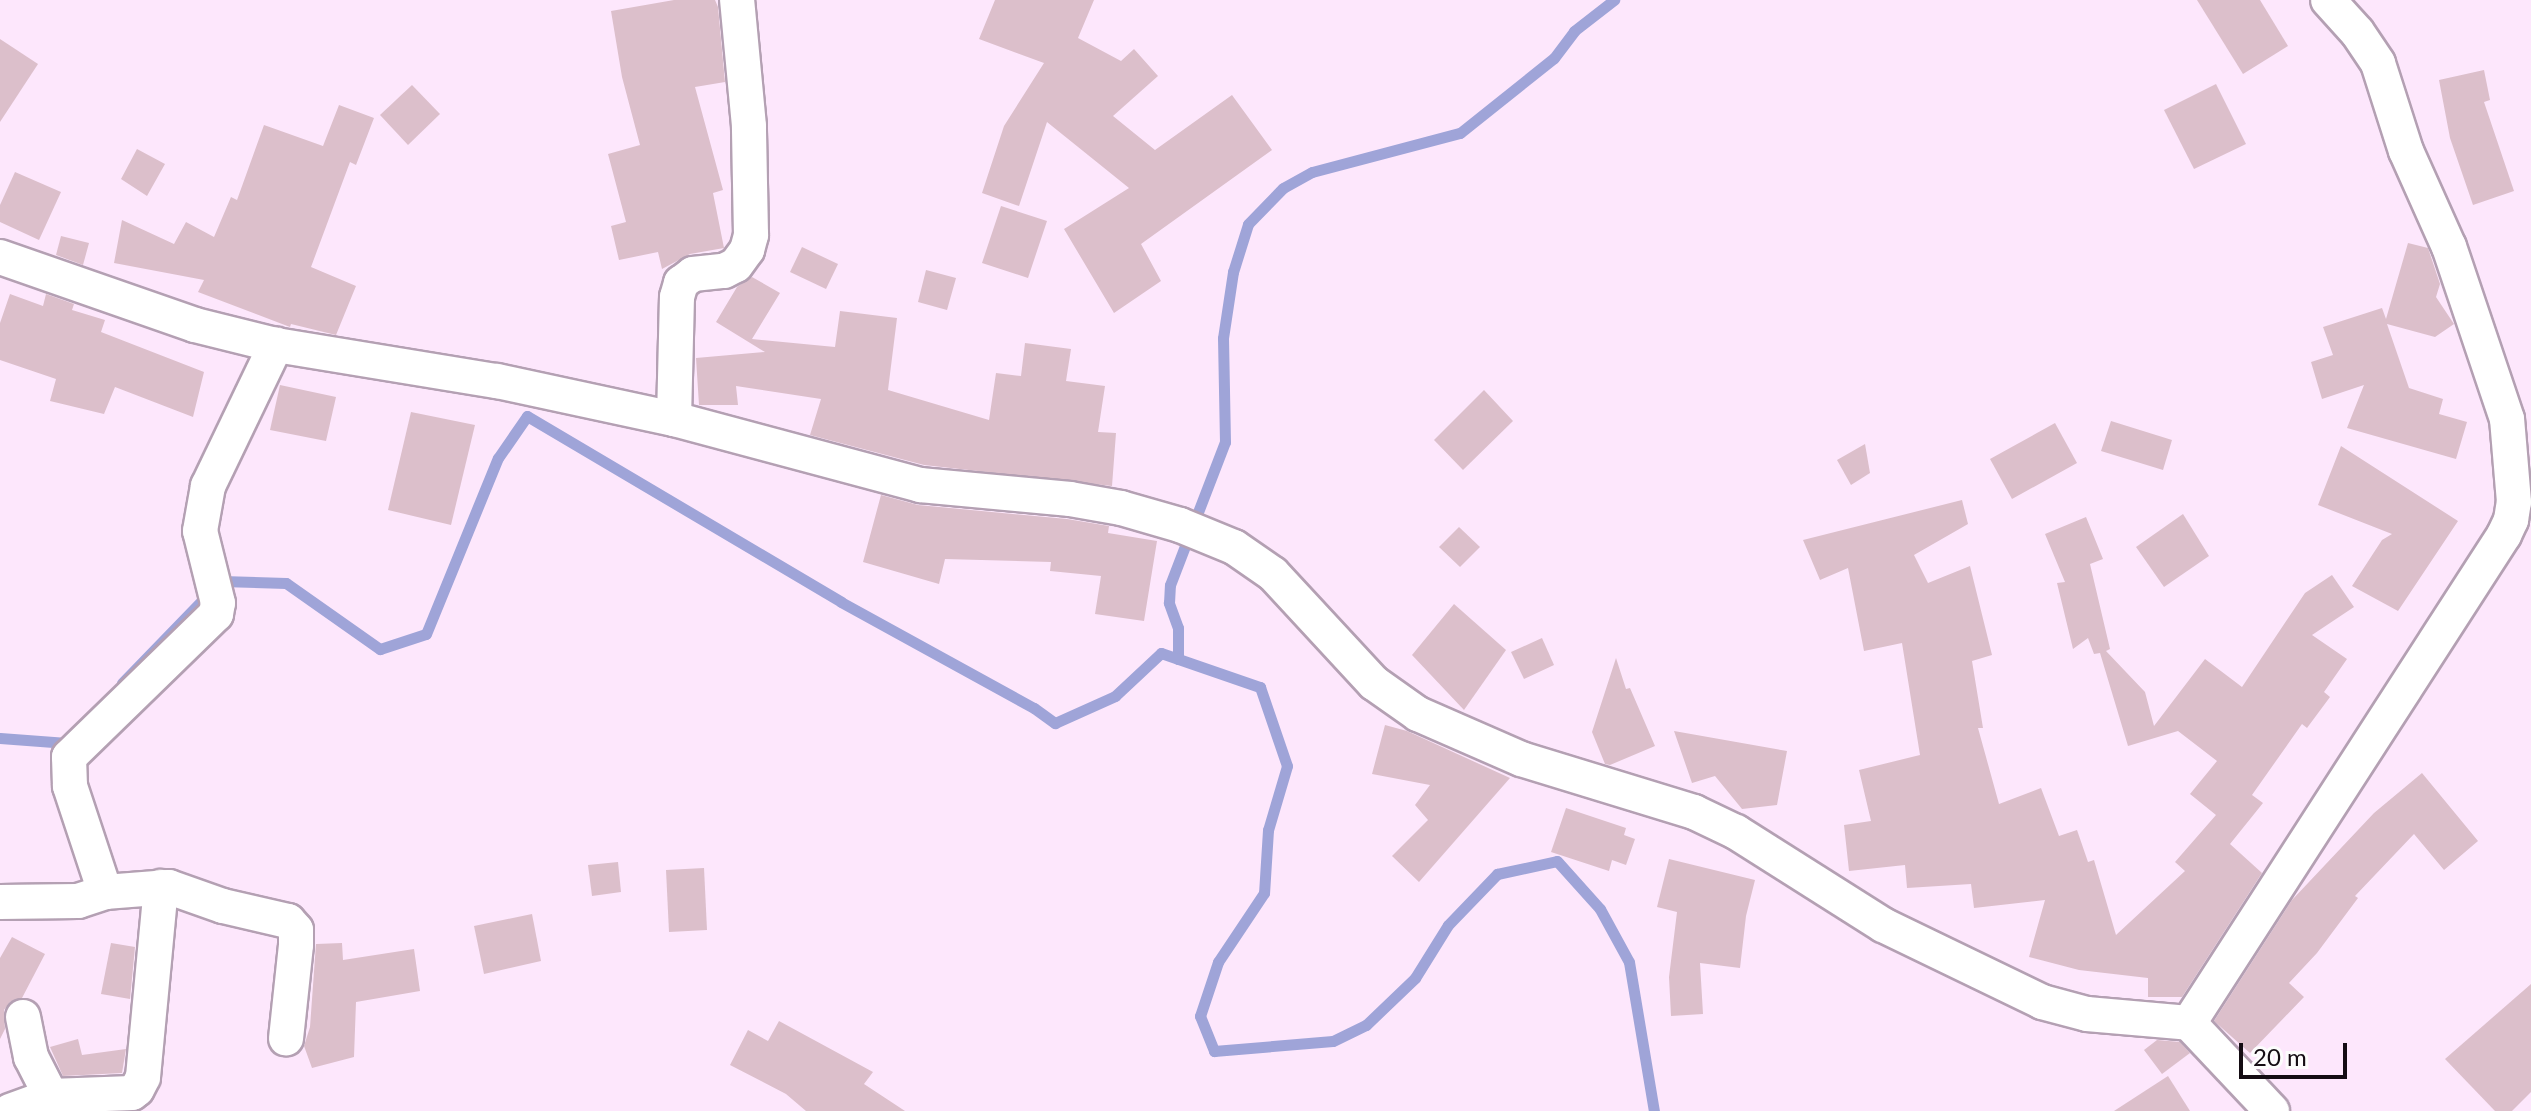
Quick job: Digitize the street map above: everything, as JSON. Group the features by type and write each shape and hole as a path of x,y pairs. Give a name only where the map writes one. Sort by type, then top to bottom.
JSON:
{"street":[{"path":"674,419 681,283 693,274 724,271 736,265 747,250 751,235 749,126 737,0"},
{"path":"2189,1023 2504,535 2514,502 2519,419 2406,151 2378,63 2357,32 2328,0"},
{"path":"0,257 195,325 276,345 497,381 674,419 920,485 1070,499 1121,508 1180,525 1234,547 1273,574 1374,683 1418,714 1521,759 1694,812 1736,832 1883,925 2042,1002 2087,1014 2189,1023 2272,1111"},
{"path":"105,892 70,786 69,757 216,614 218,603 200,531 208,486 276,345"},
{"path":"10,1111 51,1096 132,1093 142,1082 161,887"},
{"path":"0,902 78,901 105,892 161,887 292,924 296,945 286,1038"},
{"path":"23,1017 31,1057 51,1096"}],"building":[{"path":"674,0 715,0 718,7 725,82 695,87 723,190 713,193 724,248 690,254 662,269 658,252 619,260 611,226 626,222 608,154 640,145 622,77 611,11"},
{"path":"995,0 1094,0 1078,38 1121,61 1134,49 1158,76 1113,116 1155,150 1232,95 1272,150 1141,244 1161,281 1114,313 1064,229 1129,188 1047,122 1019,206 982,193 1004,126 1044,63 979,39"},
{"path":"2197,0 2260,0 2288,46 2243,74"},
{"path":"0,39 38,64 0,122"},
{"path":"2484,70 2490,100 2484,102 2514,191 2473,205 2450,138 2439,80"},
{"path":"2216,84 2246,144 2194,169 2164,110"},
{"path":"412,85 440,114 408,145 380,115"},
{"path":"339,105 374,118 356,165 350,162 311,267 356,286 336,335 291,324 290,327 198,292 204,280 114,263 122,220 174,244 186,222 214,237 231,197 237,200 264,125 323,146"},
{"path":"137,149 165,164 147,196 121,179"},
{"path":"15,172 61,192 39,240 0,222 0,205"},
{"path":"1001,206 1047,221 1028,278 982,263"},
{"path":"61,236 89,243 83,265 56,255"},
{"path":"2408,243 2428,248 2440,284 2436,297 2454,324 2435,337 2387,324 2409,388 2443,399 2439,414 2467,422 2456,459 2347,428 2364,385 2322,399 2311,362 2333,355 2323,327 2382,308 2386,319"},
{"path":"802,247 838,264 826,289 790,272"},
{"path":"926,270 956,278 947,310 918,302"},
{"path":"752,277 780,293 752,339 835,347 840,311 897,318 888,390 989,420 996,373 1021,376 1025,343 1071,349 1066,381 1105,386 1098,432 1116,433 1112,486 924,465 810,435 821,399 736,386 738,405 699,405 696,358 765,352 716,322 737,287"},
{"path":"10,294 43,306 46,294 74,304 72,310 105,320 101,332 204,372 193,417 115,387 104,414 50,401 56,379 0,360 0,323"},
{"path":"280,385 336,397 326,441 270,430"},
{"path":"1484,390 1513,421 1463,470 1434,440"},
{"path":"411,412 475,425 451,525 388,510"},
{"path":"2111,421 2172,440 2163,470 2101,451"},
{"path":"2055,423 2077,463 2012,499 1990,459"},
{"path":"1865,444 1870,473 1851,485 1837,460"},
{"path":"2341,446 2458,521 2398,611 2352,586 2382,540 2392,534 2318,505"},
{"path":"881,495 918,505 1109,526 1108,533 1157,541 1144,621 1095,614 1101,576 1050,571 1051,562 945,559 939,584 863,562"},
{"path":"1962,500 1968,524 1914,555 1928,583 1970,566 1992,655 1972,661 1983,728 1978,728 1999,804 2041,788 2059,836 2077,830 2088,862 2094,860 2116,935 2185,871 2175,862 2216,815 2190,794 2217,761 2178,731 2128,746 2100,653 2094,654 2088,638 2073,649 2057,583 2065,582 2045,534 2086,517 2103,559 2090,564 2110,649 2106,651 2145,692 2154,726 2205,659 2242,687 2305,593 2332,575 2354,607 2312,635 2347,659 2324,692 2330,697 2307,728 2302,724 2252,795 2263,803 2230,844 2262,873 2182,997 2148,997 2148,978 2079,970 2029,957 2045,900 1974,908 1971,884 1907,888 1905,865 1849,871 1844,825 1871,821 1859,770 1920,755 1902,643 1864,651 1848,568 1820,580 1803,540"},
{"path":"2183,514 2209,556 2164,587 2136,547"},
{"path":"1459,527 1480,547 1460,567 1439,547"},
{"path":"1454,604 1506,650 1464,710 1412,655"},
{"path":"1542,638 1554,665 1524,679 1511,652"},
{"path":"1616,658 1626,689 1630,688 1655,746 1610,765 1605,764 1592,732"},
{"path":"1385,725 1407,731 1510,778 1419,882 1392,856 1428,820 1415,805 1430,785 1372,774"},
{"path":"1674,731 1787,751 1777,805 1742,809 1715,776 1692,783"},
{"path":"2422,773 2478,841 2444,870 2414,834 2355,896 2358,898 2317,953 2289,983 2304,997 2250,1053 2214,1021 2292,900 2374,813"},
{"path":"1566,808 1626,828 1624,835 1635,839 1626,865 1612,860 1609,871 1551,852"},
{"path":"1669,859 1755,880 1746,916 1740,968 1700,963 1703,1014 1671,1016 1669,977 1677,912 1657,907"},
{"path":"618,862 621,892 592,896 588,865"},
{"path":"704,868 707,930 669,932 666,870"},
{"path":"532,914 541,961 484,974 474,926"},
{"path":"12,937 45,954 22,998 10,1002 4,1010 5,1029 0,1039 0,958"},
{"path":"111,943 135,947 130,999 101,994"},
{"path":"342,943 343,960 414,949 420,991 356,1002 354,1057 312,1068 304,1046 310,1027 316,944"},
{"path":"2531,984 2531,1092 2512,1111 2495,1111 2445,1059"},
{"path":"779,1021 873,1072 864,1084 905,1111 806,1111 786,1094 730,1065 748,1030 768,1041"},
{"path":"78,1039 82,1055 126,1049 122,1073 63,1076 50,1047"},
{"path":"2157,1040 2180,1042 2190,1053 2162,1074 2144,1050"},
{"path":"2168,1076 2190,1111 2114,1111"}],"waterway":[{"path":"1178,659 1178,628 1169,603 1170,585 1225,442 1223,338 1233,272 1248,224 1283,188 1312,172 1460,133 1554,58 1574,31 1614,0"},
{"path":"122,683 221,581 286,583 380,649 426,634 498,458 527,416 841,602 1034,708 1055,723 1115,696 1161,653 1260,687 1287,766 1268,830 1264,893 1218,962 1200,1016 1214,1051 1333,1041 1366,1025 1415,978 1448,925 1497,874 1557,861 1600,909 1629,962 1654,1111"},
{"path":"0,738 67,743 70,740"}]}
